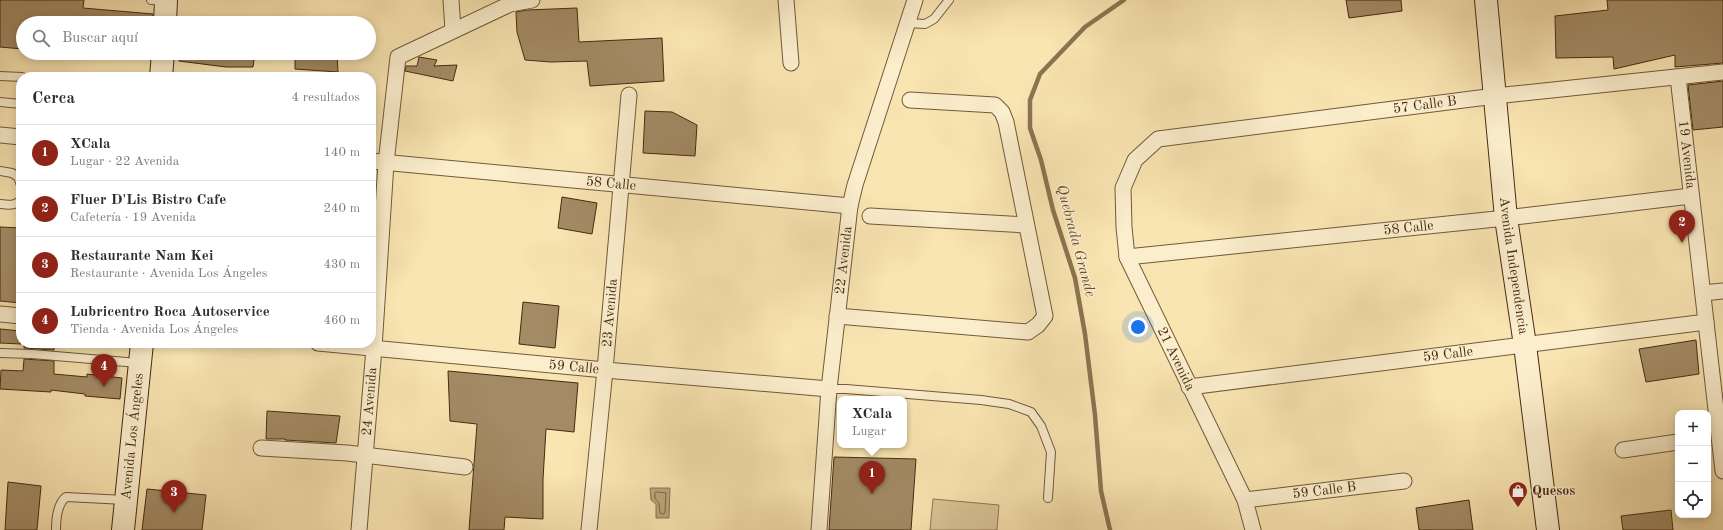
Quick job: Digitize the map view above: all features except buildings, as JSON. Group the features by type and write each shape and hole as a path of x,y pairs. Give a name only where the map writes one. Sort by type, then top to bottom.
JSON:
{"street":[{"path":"161,0 164,16"},
{"path":"451,0 453,30 510,4 532,0"},
{"path":"786,0 791,64"},
{"name":"22 Avenida","path":"819,530 829,389 850,206 855,185 915,0"},
{"name":"Avenida Independencia","path":"1486,0 1506,218 1525,345 1548,530"},
{"name":"24 Avenida","path":"376,317 386,163 398,57 453,30"},
{"path":"161,72 162,60"},
{"name":"57 Calle B","path":"1135,160 1158,138 1495,96 1723,72"},
{"name":"19 Avenida","path":"1678,77 1690,196 1706,322 1713,437 1723,471"},
{"name":"23 Avenida","path":"589,530 605,370 629,95"},
{"path":"837,316 1028,332 1038,325 1045,316 1006,122 1002,112 995,105 910,100"},
{"path":"0,135 16,137"},
{"name":"21 Avenida","path":"1135,160 1123,188 1124,227 1127,257 1245,500 1253,530"},
{"name":"58 Calle","path":"376,162 850,206"},
{"name":"58 Calle","path":"1127,257 1506,218 1690,196"},
{"path":"870,216 1026,225"},
{"path":"1703,293 1723,291"},
{"path":"0,314 16,316"},
{"name":"59 Calle","path":"1189,387 1706,322"},
{"name":"24 Avenida","path":"359,530 374,348"},
{"name":"59 Calle","path":"374,348 829,389"},
{"name":"Avenida Los Ángeles","path":"123,530 125,500 142,353"},
{"path":"1623,450 1675,442"},
{"path":"261,448 365,455 465,466"},
{"name":"59 Calle B","path":"1245,500 1404,481"}],"lane":[{"path":"908,23 925,24 934,19 949,0"},
{"path":"0,76 16,77"},
{"path":"0,102 16,104"},
{"path":"0,170 16,176"},
{"path":"0,204 10,205 16,204"},
{"path":"0,353 142,353"},
{"path":"829,389 846,389 981,400 1009,404 1031,412 1041,426 1051,452 1048,498"},
{"path":"56,530 56,519 61,501 66,497 125,500"}],"shaded area":[{"path":"933,499 999,505 997,530 930,530"}],"water":[{"path":"650,488 670,488 669,518 656,518 656,504 651,500"}],"waterway":[{"name":"Quebrada Grande","path":"1110,530 1101,491 1095,415 1085,334 1075,278 1053,210 1041,160 1030,128 1030,100 1040,74 1085,27 1124,0"}],"place":[{"name":"Fluer D'Lis Bistro Cafe","path":"1682,243"},
{"name":"Lubricentro Roca Autoservice","path":"104,387"},
{"name":"XCala","path":"872,494"},
{"name":"Quesos","path":"1518,508"},
{"name":"Restaurante Nam Kei","path":"174,513"}]}
